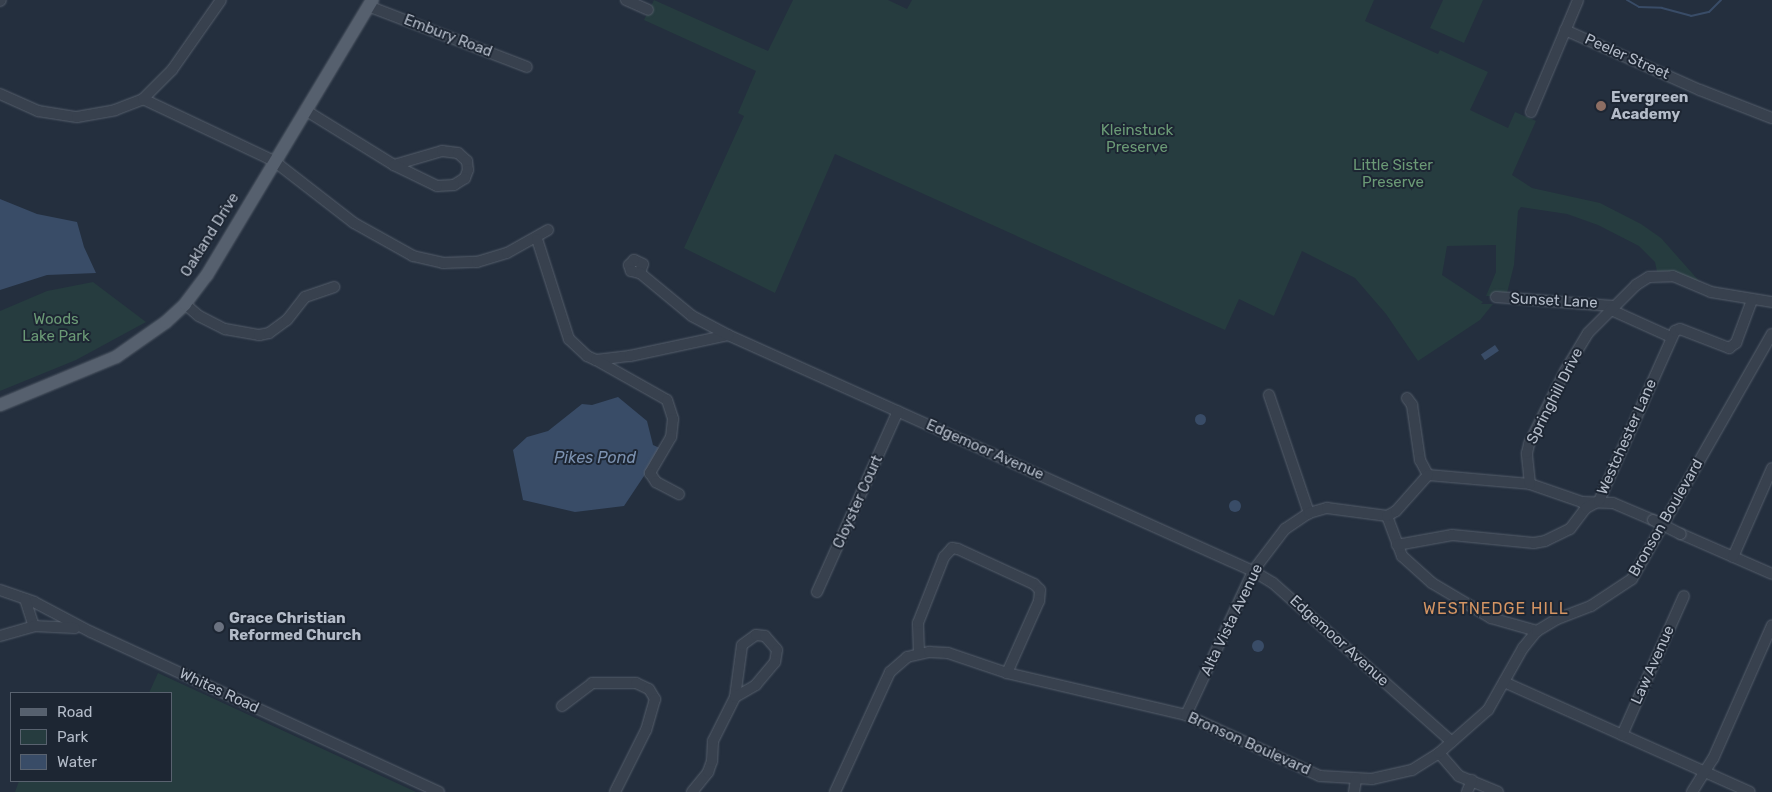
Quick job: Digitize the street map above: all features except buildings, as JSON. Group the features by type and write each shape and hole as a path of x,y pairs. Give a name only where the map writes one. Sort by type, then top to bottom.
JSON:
{"main road":[{"name":"Oakland Drive","path":"0,405 116,356 166,322 185,304 207,276 370,3"}],"street":[{"path":"0,94 38,110 77,117 114,110 144,99 172,70 222,0"},
{"path":"626,0 648,10"},
{"path":"1530,112 1578,0"},
{"name":"Embury Road","path":"370,3 527,66"},
{"name":"Peeler Street","path":"1565,30 1700,90 1772,118"},
{"path":"144,99 274,161 354,223 385,243 413,256 443,263 477,262 507,253 537,239 548,230"},
{"path":"305,110 394,165 436,186 454,185 465,178 468,170 467,161 458,153 442,151 394,165"},
{"path":"537,239 569,339 581,352 667,400 673,419 671,437 650,473 656,482 679,494"},
{"name":"Edgemoor Avenue","path":"640,273 692,316 728,335 1253,570 1273,582 1452,742"},
{"name":"Springhill Drive","path":"1530,484 1527,453 1529,444 1565,370 1588,333 1611,308 1649,277 1673,276 1711,292 1752,300"},
{"path":"185,304 199,316 225,329 259,335 269,333 287,320 304,297 334,287"},
{"name":"Sunset Lane","path":"1496,297 1611,308 1671,338"},
{"path":"1671,338 1680,329 1729,348 1736,343 1752,300 1772,302"},
{"name":"Bronson Boulevard","path":"835,792 890,672 901,661 919,653 948,653 1007,672 1186,715 1308,772 1356,779 1388,776 1412,770 1439,753 1488,710 1523,648 1537,631 1557,619 1591,606 1632,579 1772,334"},
{"path":"596,360 630,356 728,335"},
{"name":"Westchester Lane","path":"1396,545 1452,535 1545,542 1570,529 1586,508 1599,501 1671,338"},
{"path":"1269,396 1309,513 1327,508 1387,516 1396,511 1428,475"},
{"path":"1407,398 1412,405 1420,460 1428,475"},
{"name":"Cloyster Court","path":"817,592 898,411"},
{"path":"1732,557 1772,468"},
{"path":"1428,475 1530,484 1582,502 1599,501 1613,503 1772,574"},
{"name":"Alta Vista Avenue","path":"1186,715 1253,570 1284,529 1309,513"},
{"path":"1387,516 1396,545 1415,569 1449,595 1491,618 1537,631"},
{"path":"919,653 918,623 944,557 952,548 958,549 1034,584 1040,590 1039,601 1007,672"},
{"name":"Whites Road","path":"0,590 25,599 91,632 439,792"},
{"name":"Law Avenue","path":"1622,735 1684,596"},
{"path":"25,599 34,626"},
{"path":"0,636 34,626 61,625 91,632"},
{"path":"1692,792 1705,772 1772,625"},
{"path":"692,792 708,772 712,761 713,741 735,697 742,645 756,635 765,636 778,650 775,662 756,685 735,697"},
{"path":"1504,682 1750,792"},
{"path":"562,706 592,684 636,683 649,689 656,699 646,730 615,792"},
{"path":"1439,753 1451,770 1498,792"},
{"path":"1354,792 1356,779"},
{"path":"1467,792 1472,780"}],"green space":[{"name":"Kleinstuck Preserve","path":"654,0 768,51 793,0 888,0 907,9 912,0 1374,0 1365,21 1438,54 1440,50 1488,72 1470,110 1508,128 1515,112 1536,121 1512,175 1532,188 1600,203 1641,224 1661,238 1700,282 1658,276 1655,262 1639,246 1598,225 1567,214 1521,207 1518,211 1514,265 1506,297 1486,296 1496,272 1496,245 1447,246 1442,275 1483,302 1481,304 1493,304 1480,320 1418,361 1386,314 1355,278 1302,251 1274,316 1239,299 1225,330 835,154 775,293 684,248 744,116 738,113 756,71 644,20"},
{"path":"1443,0 1483,0 1464,43 1430,28"},
{"name":"Woods Lake Park","path":"93,282 146,322 76,360 0,391 0,311 47,291"},
{"path":"158,673 416,792 15,792 19,782 172,782 172,692 149,692"}],"water":[{"path":"0,199 37,214 77,222 84,247 96,273 47,275 0,290"},
{"path":"1495,345 1499,351 1485,360 1481,355"},
{"name":"Pikes Pond","path":"618,397 647,421 653,445 662,449 624,506 575,512 523,500 513,450 527,437 548,431 582,404 592,405"},
{"path":"1198,414 1202,414 1205,419 1204,423 1198,424 1195,421 1195,417"},
{"path":"1233,500 1237,500 1241,506 1237,512 1233,512 1229,508 1229,504"},
{"path":"1258,640 1264,646 1258,652 1252,646"}],"waterway":[{"path":"1627,0 1639,7 1662,8 1691,16 1709,12 1721,0"}],"place":[{"name":"Evergreen Academy","path":"1601,106"},
{"name":"Grace Christian Reformed Church","path":"219,627"}],"district":[{"name":"WESTNEDGE HILL","path":"1496,609"}],"park label":[{"name":"Little Sister Preserve","path":"1393,174"}]}
